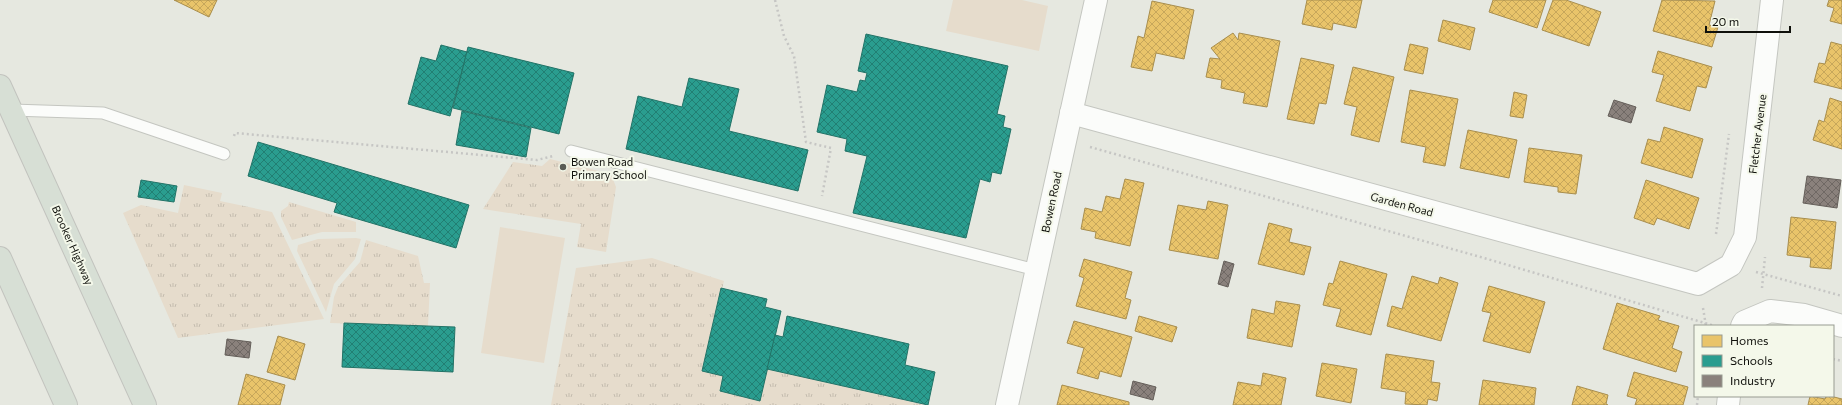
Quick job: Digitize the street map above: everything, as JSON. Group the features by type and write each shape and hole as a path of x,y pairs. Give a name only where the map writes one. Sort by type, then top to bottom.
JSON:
{"highway":[{"name":"Brooker Highway","path":"0,86 145,405"},
{"path":"0,258 66,405"}],"street":[{"name":"Bowen Road","path":"1007,405 1096,0"},
{"name":"Fletcher Avenue","path":"1731,265 1745,237 1772,0"},
{"name":"Garden Road","path":"1071,113 1698,284 1731,265"},
{"path":"1742,325 1744,322 1770,311 1804,315 1842,326"}],"lane":[{"path":"12,110 103,112 224,154"},
{"path":"571,151 1036,270"}],"path":[{"path":"775,0 784,36 794,56 806,142 831,148 818,214"},
{"path":"1716,236 1730,126"},
{"path":"224,154 235,133 538,160 571,151"},
{"path":"1065,140 1476,256 1713,325"},
{"path":"1731,265 1842,296"}],"green space":[{"path":"953,0 1022,0 1048,6 1039,51 946,31"},
{"path":"550,159 611,174 616,187 606,252 577,247 581,224 483,209 513,162 542,166"},
{"path":"184,185 222,193 220,201 272,212 324,319 178,338 123,213 141,205 178,213"},
{"path":"289,202 356,222 356,232 322,232 292,240 281,217 281,211 288,206"},
{"path":"500,227 565,238 544,363 481,353"},
{"path":"318,239 361,239 355,259 334,284 326,312 297,251 298,245"},
{"path":"366,240 418,256 424,283 430,283 428,326 330,323 334,297 338,287 360,262"},
{"path":"652,258 724,281 702,371 723,376 720,391 760,401 767,369 925,405 551,405 576,268"}],"building: Homes":[{"path":"174,0 217,0 209,17"},
{"path":"1307,0 1362,0 1356,28 1333,23 1332,30 1302,24"},
{"path":"1493,0 1546,0 1537,28 1489,12"},
{"path":"1553,0 1566,0 1601,12 1589,46 1542,30"},
{"path":"1662,0 1715,1 1709,25 1718,27 1712,47 1653,31"},
{"path":"1829,0 1842,0 1842,24 1830,21 1834,8 1827,6"},
{"path":"1152,1 1194,10 1184,59 1156,53 1152,71 1131,67 1138,36 1144,38"},
{"path":"1443,20 1475,28 1470,50 1438,41"},
{"path":"1233,33 1238,40 1239,33 1280,41 1267,107 1243,103 1245,93 1221,88 1222,80 1206,77 1210,58 1220,59 1211,48"},
{"path":"1831,42 1842,45 1842,89 1814,82 1819,63 1825,64"},
{"path":"1410,44 1428,48 1423,74 1404,70"},
{"path":"1658,51 1712,67 1706,88 1697,86 1690,111 1656,101 1664,75 1652,72"},
{"path":"1301,58 1334,65 1326,104 1319,103 1314,124 1287,119"},
{"path":"1353,67 1394,77 1379,142 1351,135 1357,107 1344,104"},
{"path":"1410,90 1458,99 1445,166 1423,162 1426,147 1401,142"},
{"path":"1514,92 1527,95 1523,118 1510,116"},
{"path":"1830,98 1842,102 1842,149 1813,140 1819,120 1824,122"},
{"path":"1664,127 1703,139 1692,178 1641,163 1648,139 1660,142"},
{"path":"1468,130 1517,140 1509,178 1460,168"},
{"path":"1529,148 1582,155 1576,194 1558,192 1558,187 1524,182"},
{"path":"1125,179 1144,183 1130,246 1095,238 1096,232 1081,229 1085,208 1102,212 1106,196 1120,199"},
{"path":"1646,180 1699,198 1689,229 1657,218 1654,225 1634,218"},
{"path":"1208,201 1228,205 1218,259 1169,250 1178,205 1206,210"},
{"path":"1791,217 1836,222 1831,269 1810,267 1811,258 1787,255"},
{"path":"1269,223 1292,229 1289,242 1311,247 1304,275 1258,264"},
{"path":"1084,259 1132,272 1125,298 1131,300 1126,319 1076,306 1084,278 1079,276"},
{"path":"1340,261 1387,274 1371,335 1336,326 1341,309 1323,305 1329,283 1333,284"},
{"path":"1412,276 1438,284 1440,277 1458,283 1441,341 1387,326 1392,306 1402,309"},
{"path":"1489,286 1545,302 1530,353 1483,341 1491,313 1482,311"},
{"path":"1276,301 1300,305 1292,347 1247,338 1252,309 1274,314"},
{"path":"1617,303 1660,316 1658,320 1679,326 1672,348 1682,352 1676,372 1603,349"},
{"path":"1139,316 1177,327 1172,342 1135,331"},
{"path":"1074,321 1132,337 1121,377 1100,371 1098,379 1077,373 1084,348 1067,343"},
{"path":"278,336 305,344 295,380 267,372"},
{"path":"1386,354 1434,361 1431,382 1440,383 1437,401 1428,399 1427,405 1405,404 1406,392 1381,388"},
{"path":"1322,363 1357,369 1351,403 1316,396"},
{"path":"1634,372 1688,387 1683,405 1635,405 1637,399 1627,396"},
{"path":"1263,373 1286,378 1281,405 1233,405 1238,382 1261,386"},
{"path":"246,374 285,385 280,405 238,405"},
{"path":"1483,380 1536,388 1534,405 1479,405"},
{"path":"1062,385 1129,402 1129,405 1057,405"},
{"path":"1577,386 1608,395 1606,404 1608,405 1572,405"},
{"path":"1810,397 1825,399 1826,397 1834,397 1842,399 1842,405 1808,405"}],"building: Schools":[{"path":"866,34 1008,66 997,114 1005,116 1003,127 1011,129 1001,174 992,172 990,182 980,179 966,238 853,213 867,156 845,151 847,139 817,132 827,85 857,92 860,80 865,81 867,73 858,71"},
{"path":"441,45 467,52 450,116 408,104 421,57 436,61"},
{"path":"468,47 574,73 559,134 453,108"},
{"path":"689,78 739,89 729,131 808,150 798,191 626,149 638,96 682,107"},
{"path":"462,111 531,128 526,157 456,145"},
{"path":"258,142 469,205 456,248 334,212 337,203 248,176"},
{"path":"141,180 177,186 174,202 138,197"},
{"path":"721,288 767,299 765,307 781,311 760,401 720,391 723,376 702,371"},
{"path":"787,316 909,344 905,365 935,372 928,405 767,369 775,335 783,337"},
{"path":"344,323 455,327 453,372 342,367"}],"building: Industry":[{"path":"1614,100 1636,107 1631,123 1608,116"},
{"path":"1807,176 1841,180 1837,208 1803,203"},
{"path":"1224,261 1234,264 1228,287 1218,284"},
{"path":"227,339 251,342 249,358 225,355"},
{"path":"1133,381 1156,387 1153,400 1130,394"}],"place":[{"name":"Bowen Road Primary School","path":"563,167"}]}
